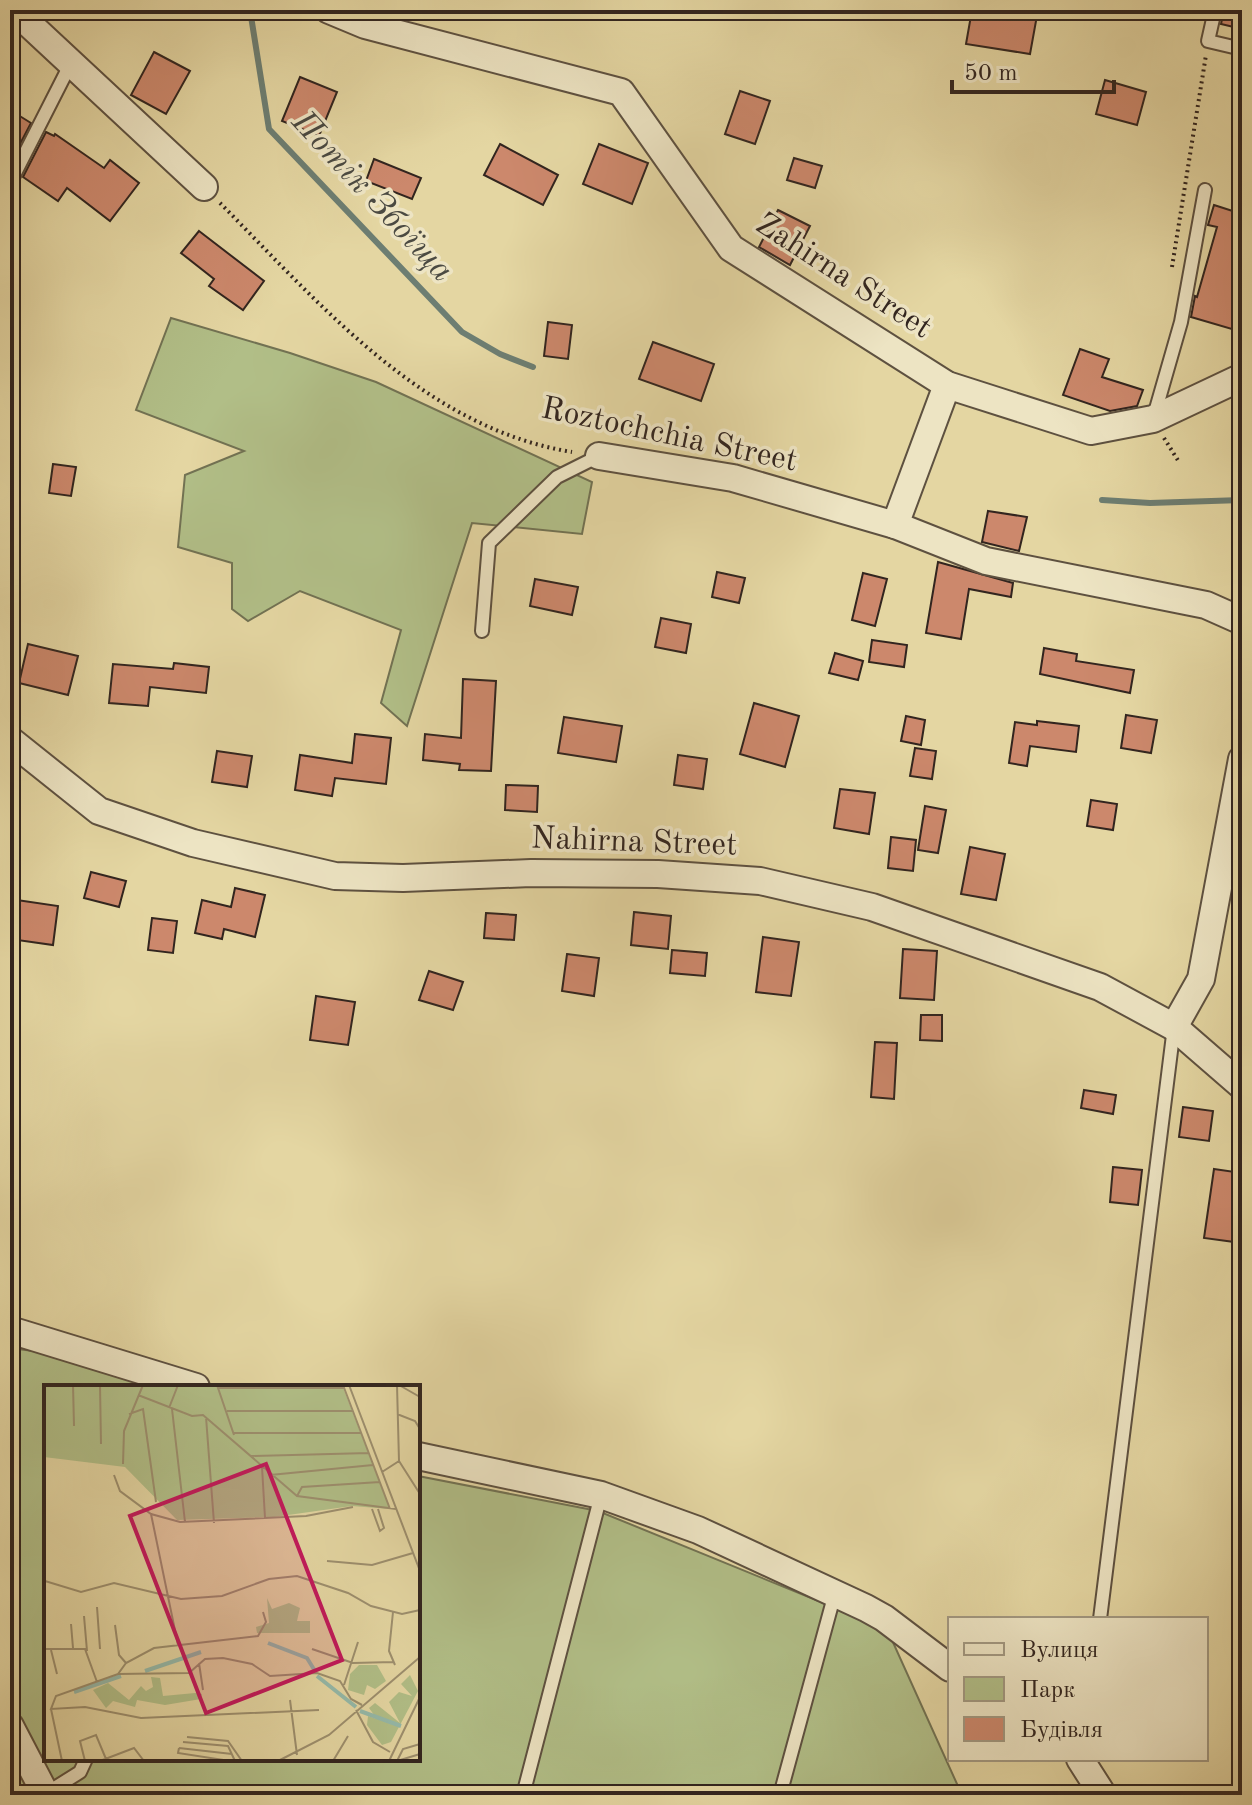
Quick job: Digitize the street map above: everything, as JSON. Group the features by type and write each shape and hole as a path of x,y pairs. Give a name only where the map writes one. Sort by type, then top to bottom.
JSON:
{"street":[{"path":"14,10 204,187"},
{"name":"Zahirna Street","path":"329,10 365,25 621,92 731,248 947,385 1091,431 1153,419 1242,377"},
{"path":"895,525 947,385"},
{"name":"Roztochchia Street","path":"599,456 733,478 895,525 986,561 1206,605 1242,621"},
{"name":"Nahirna Street","path":"10,740 99,811 193,843 335,876 403,878 658,874 760,881 872,907 1100,987 1174,1027 1242,1086"},
{"path":"1174,1027 1201,979 1242,759"},
{"path":"10,1330 181,1385"},
{"path":"420,1456 601,1495 698,1530 884,1618 948,1666"},
{"path":"10,1726 45,1794"},
{"path":"1081,1761 1103,1795"}],"lane":[{"path":"1215,10 1208,41 1242,49"},
{"path":"10,183 71,63"},
{"path":"1153,419 1181,322 1205,190"},
{"path":"482,631 489,543 557,477 599,456"},
{"path":"1100,1617 1174,1027"},
{"path":"523,1795 601,1495"},
{"path":"780,1795 835,1593"},
{"path":"45,1794 80,1772 85,1761"}],"path":[{"path":"1171,272 1208,41"},
{"name":"Roztochchia Street","path":"204,187 330,314 399,373 435,397 500,432 547,448 599,456"}],"green space":[{"path":"171,318 376,382 592,482 582,534 472,523 407,726 381,703 401,630 300,591 248,621 232,609 232,563 178,547 185,475 244,451 136,410"},
{"path":"10,1348 104,1360 167,1385 44,1385 44,1761 420,1761 420,1476 598,1511 887,1629 962,1795 10,1795"}],"building":[{"path":"972,10 1038,10 1030,54 966,44"},
{"path":"1224,10 1242,10 1242,29 1221,24"},
{"path":"154,52 190,71 166,114 131,95"},
{"path":"300,77 337,92 319,136 282,121"},
{"path":"1105,80 1146,92 1137,125 1096,114"},
{"path":"740,91 770,101 755,144 725,134"},
{"path":"10,110 31,123 10,163"},
{"path":"46,132 55,134 104,168 110,160 139,183 110,221 67,188 58,201 23,177"},
{"path":"500,144 558,175 543,205 484,175"},
{"path":"599,144 648,163 632,204 583,184"},
{"path":"794,158 822,166 815,188 787,180"},
{"path":"374,159 421,178 412,199 366,181"},
{"path":"1214,205 1242,214 1242,332 1191,317 1217,227 1208,225"},
{"path":"778,210 810,226 790,265 759,247"},
{"path":"199,231 264,281 243,310 209,286 214,279 181,253"},
{"path":"548,322 572,325 568,359 544,356"},
{"path":"653,342 714,364 701,401 639,379"},
{"path":"1080,349 1109,359 1102,377 1143,390 1137,406 1110,411 1063,395"},
{"path":"53,464 76,467 71,496 49,493"},
{"path":"988,511 1027,517 1019,551 982,542"},
{"path":"938,562 1013,583 1011,597 969,589 961,639 926,633"},
{"path":"717,572 745,578 739,603 712,597"},
{"path":"863,573 887,579 875,626 852,620"},
{"path":"535,579 578,587 572,615 530,606"},
{"path":"661,618 691,624 686,653 655,647"},
{"path":"872,640 907,645 904,667 869,662"},
{"path":"28,644 78,656 68,695 19,683"},
{"path":"1044,648 1077,654 1076,661 1134,670 1130,693 1040,674"},
{"path":"835,653 863,661 858,680 829,673"},
{"path":"174,663 209,667 206,693 150,687 148,706 109,703 113,664 173,669"},
{"path":"463,679 496,681 491,771 459,770 460,764 423,760 425,734 461,738"},
{"path":"754,703 799,716 785,767 740,754"},
{"path":"1126,715 1157,720 1151,753 1121,748"},
{"path":"906,716 925,720 921,745 901,741"},
{"path":"564,717 622,726 616,762 558,753"},
{"path":"1037,721 1079,726 1076,752 1030,746 1027,766 1009,763 1015,722 1037,725"},
{"path":"355,734 391,738 386,784 335,778 332,796 295,790 300,755 352,763"},
{"path":"915,748 936,751 932,779 910,776"},
{"path":"217,751 252,756 247,787 212,782"},
{"path":"678,755 707,759 703,789 674,785"},
{"path":"506,785 538,786 537,812 505,810"},
{"path":"840,789 875,793 869,834 834,828"},
{"path":"1091,800 1117,804 1113,830 1087,826"},
{"path":"925,806 946,810 938,853 918,850"},
{"path":"891,837 916,840 913,871 888,868"},
{"path":"970,847 1005,854 996,900 961,894"},
{"path":"91,872 126,881 119,907 84,898"},
{"path":"235,888 265,895 255,937 224,929 222,939 195,933 202,900 231,907"},
{"path":"10,899 58,906 53,945 10,939"},
{"path":"634,912 671,916 668,949 631,945"},
{"path":"486,913 516,915 514,940 484,938"},
{"path":"152,918 177,921 173,953 148,950"},
{"path":"763,937 799,942 791,996 756,992"},
{"path":"903,949 937,951 934,1000 900,998"},
{"path":"672,950 707,953 705,976 670,973"},
{"path":"567,954 599,958 594,996 562,991"},
{"path":"429,971 463,982 453,1010 419,1000"},
{"path":"316,996 355,1002 348,1045 310,1040"},
{"path":"921,1015 942,1015 942,1041 920,1040"},
{"path":"875,1042 897,1043 894,1099 871,1097"},
{"path":"1084,1090 1116,1095 1113,1114 1081,1108"},
{"path":"1183,1107 1213,1111 1209,1141 1179,1137"},
{"path":"1113,1167 1142,1170 1138,1205 1110,1202"},
{"path":"1214,1169 1242,1173 1242,1243 1204,1238"}],"waterway":[{"name":"Потік Збоїща","path":"250,10 269,129 462,332 500,354 533,367"},
{"name":"Потік Збоїща","path":"1102,500 1150,503 1242,500"}]}
